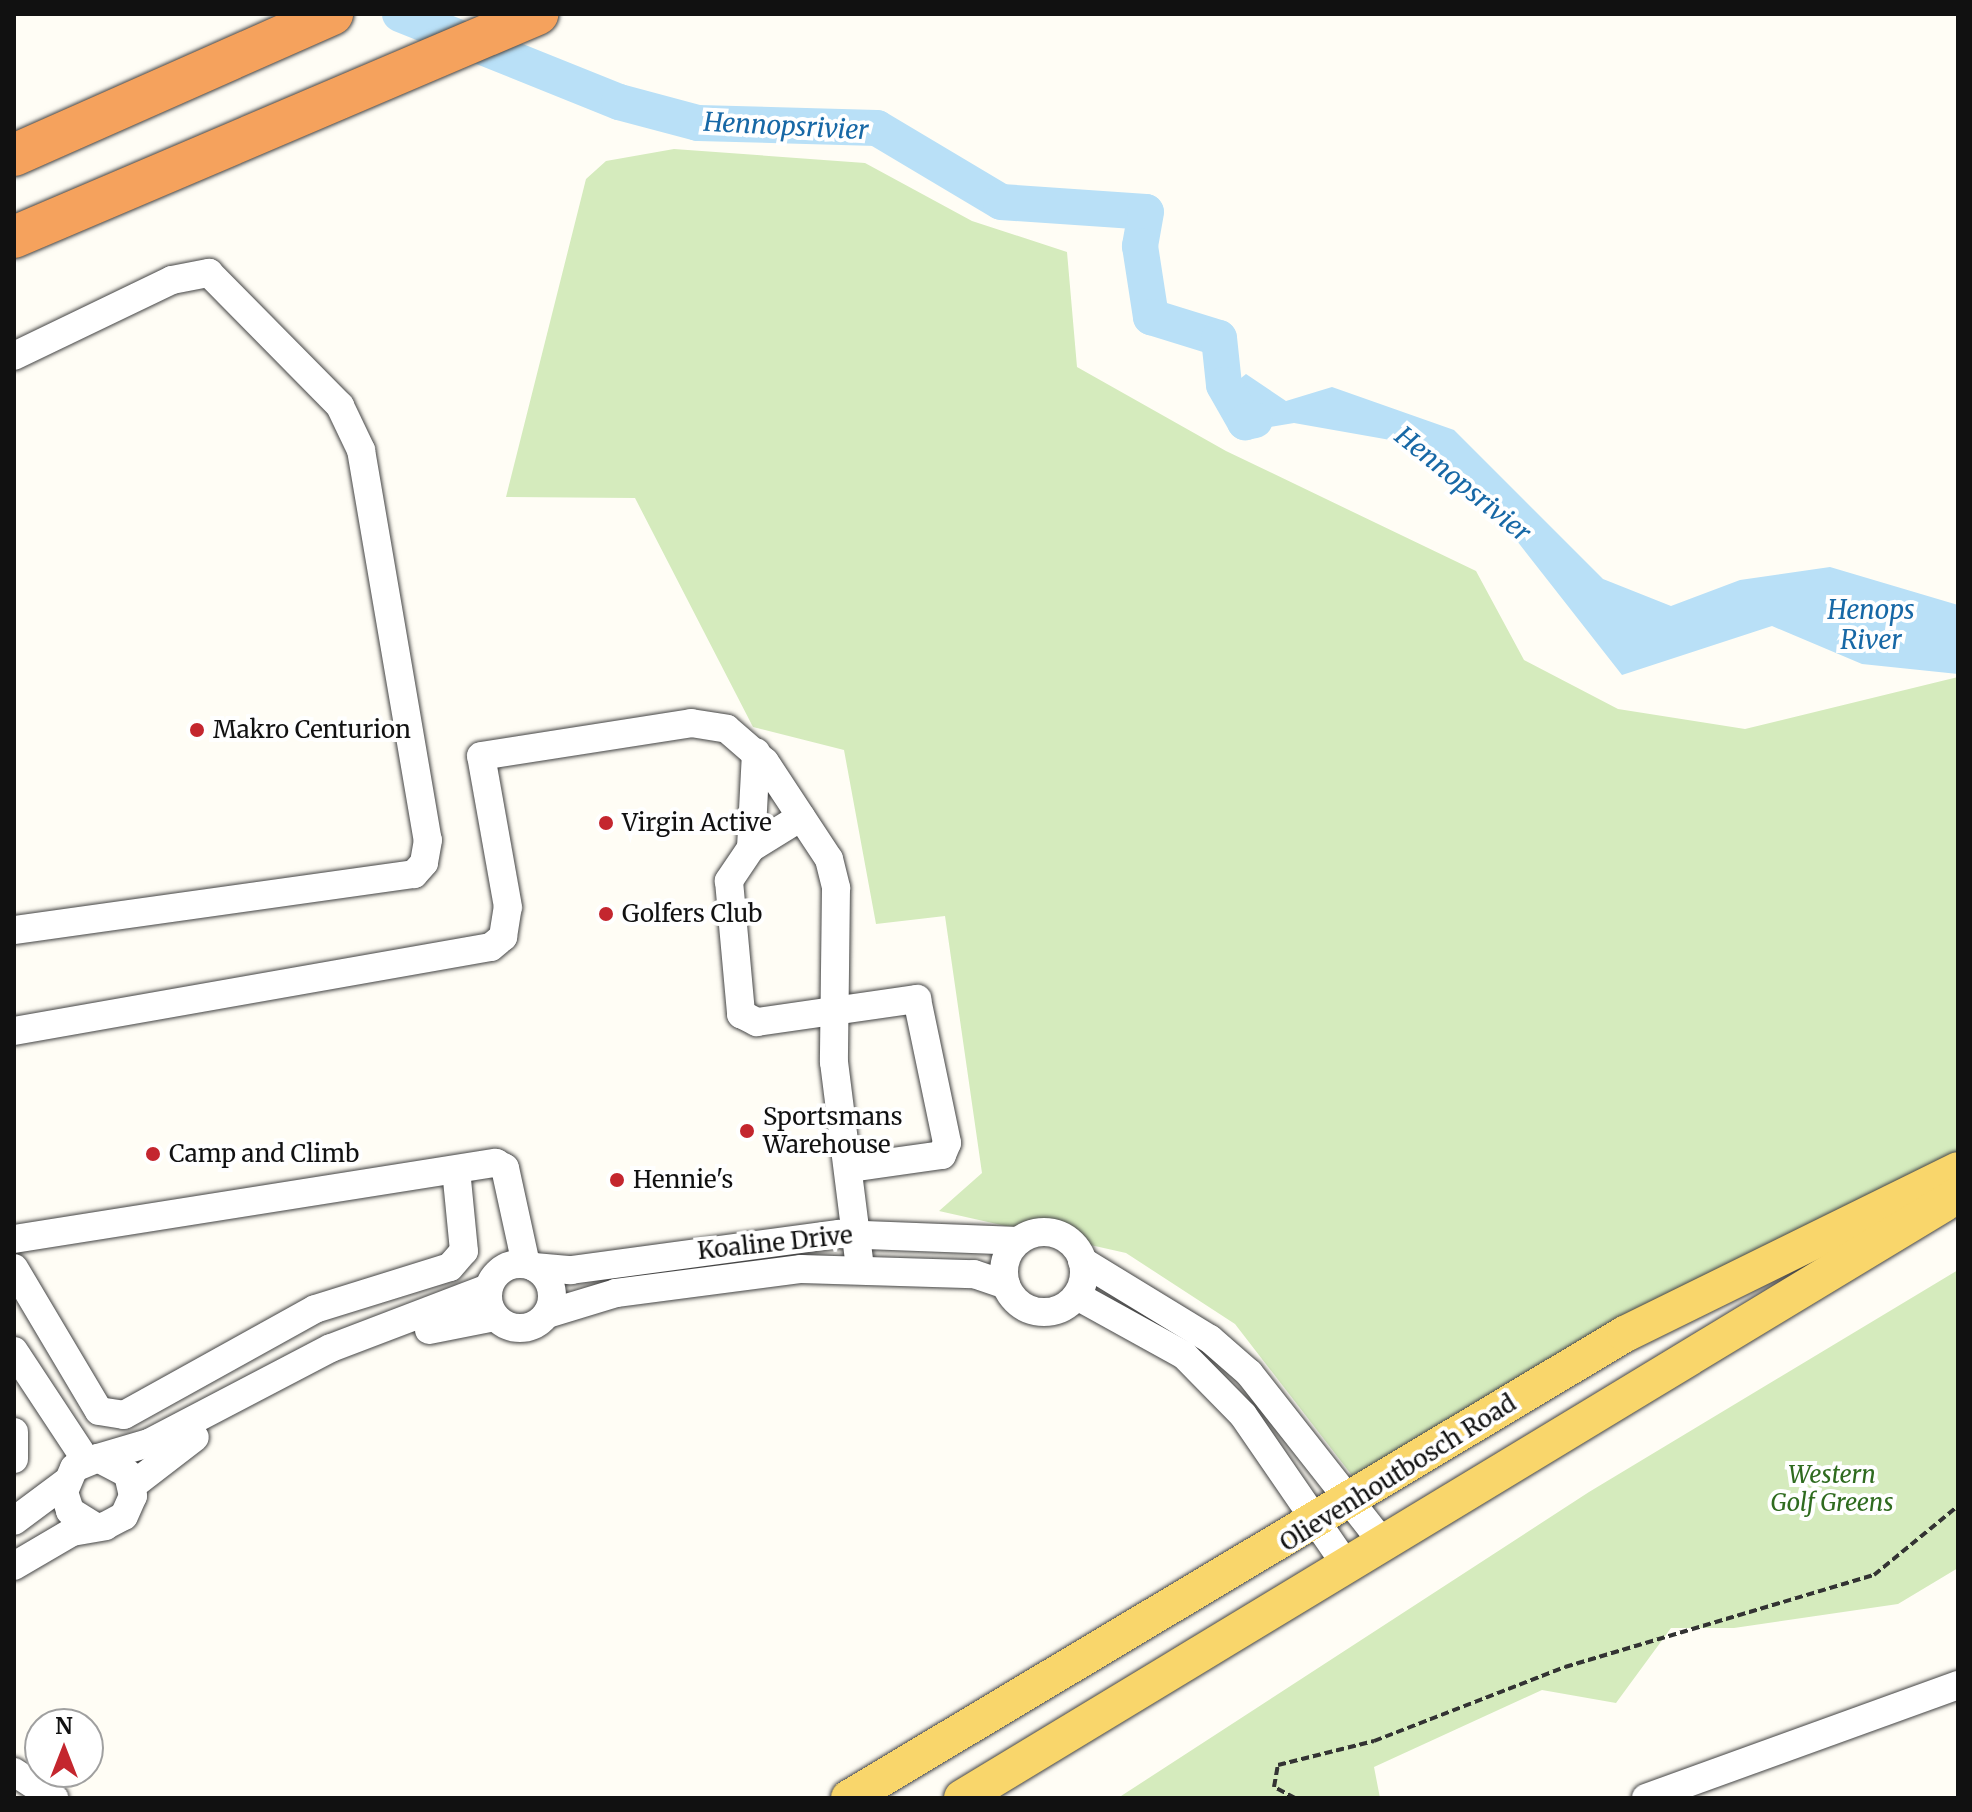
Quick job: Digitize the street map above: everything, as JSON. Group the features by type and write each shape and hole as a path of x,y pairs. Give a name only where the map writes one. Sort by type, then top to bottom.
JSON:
{"highway":[{"path":"14,237 537,14"},
{"path":"14,155 330,15"}],"main road":[{"name":"Olievenhoutbosch Road","path":"849,1798 1318,1522 1625,1334 1958,1170"},
{"name":"Olievenhoutbosch Road","path":"962,1798 1958,1195"}],"street":[{"path":"14,356 172,280 209,273 340,406 361,450 428,840 424,863 414,874 14,930"},
{"path":"14,1031 491,947 503,937 508,907 481,756 691,723 727,729 756,752 829,859 836,888 840,965 832,1011 860,1267"},
{"path":"751,848 756,752"},
{"path":"801,817 751,848 729,881 741,1014 757,1022 917,999 947,1143 942,1155 849,1168"},
{"path":"14,1239 503,1165 513,1228 523,1266 549,1283 547,1314 522,1329 495,1317 453,1322 341,1364 230,1416 133,1485 124,1516 94,1526 14,1566"},
{"path":"14,1268 99,1411 124,1415 283,1324 450,1267 464,1251 456,1170"},
{"name":"Koaline Drive","path":"523,1266 571,1270 858,1234 1018,1241 1055,1234 1082,1261 1210,1339 1249,1373 1382,1542"},
{"path":"1006,1285 1004,1266 1018,1241"},
{"path":"1082,1261 1077,1296 1184,1355 1243,1415 1346,1565"},
{"path":"14,1521 81,1467 149,1443 331,1348 488,1288 523,1266"},
{"name":"Koaline Drive","path":"547,1314 580,1300 689,1281 860,1267 974,1274 1006,1285 1033,1311 1062,1308 1077,1296"},
{"path":"488,1288 495,1317"},
{"path":"17,1362 67,1435 81,1467 70,1511 94,1526"},
{"path":"14,1432 14,1459"},
{"path":"81,1467 120,1465 133,1485"},
{"path":"1646,1798 1958,1685"},
{"path":"14,1772 54,1798"}],"path":[{"path":"1295,1798 1274,1787 1278,1765 1374,1741 1579,1663 1874,1575 1958,1506"}],"green space":[{"path":"674,149 865,163 972,221 1067,252 1077,367 1226,451 1476,571 1524,660 1618,709 1745,729 1958,677 1958,1170 1364,1491 1235,1324 1126,1253 939,1211 982,1173 945,916 876,924 844,750 753,727 635,498 506,497 586,179 606,161"},
{"name":"Western Golf Greens","path":"1958,1270 1958,1568 1898,1604 1734,1628 1671,1628 1616,1703 1542,1690 1374,1767 1380,1798 1118,1798 1589,1492"}],"water":[{"name":"Henops River","path":"1246,374 1286,401 1332,387 1454,430 1603,579 1671,606 1740,580 1830,567 1958,605 1958,674 1862,664 1772,626 1622,675 1510,532 1396,441 1294,423 1241,432 1221,394"}],"waterway":[{"name":"Hennopsrivier","path":"400,14 619,102 698,123 877,128 1001,202 1146,212 1140,246 1151,317 1219,338 1224,385 1245,422 1255,420"}],"place":[{"name":"Makro Centurion","path":"197,730"},
{"name":"Virgin Active","path":"606,823"},
{"name":"Golfers Club","path":"606,914"},
{"name":"Sportsmans Warehouse","path":"747,1131"},
{"name":"Camp and Climb","path":"153,1154"},
{"name":"Hennie's","path":"617,1180"}]}
